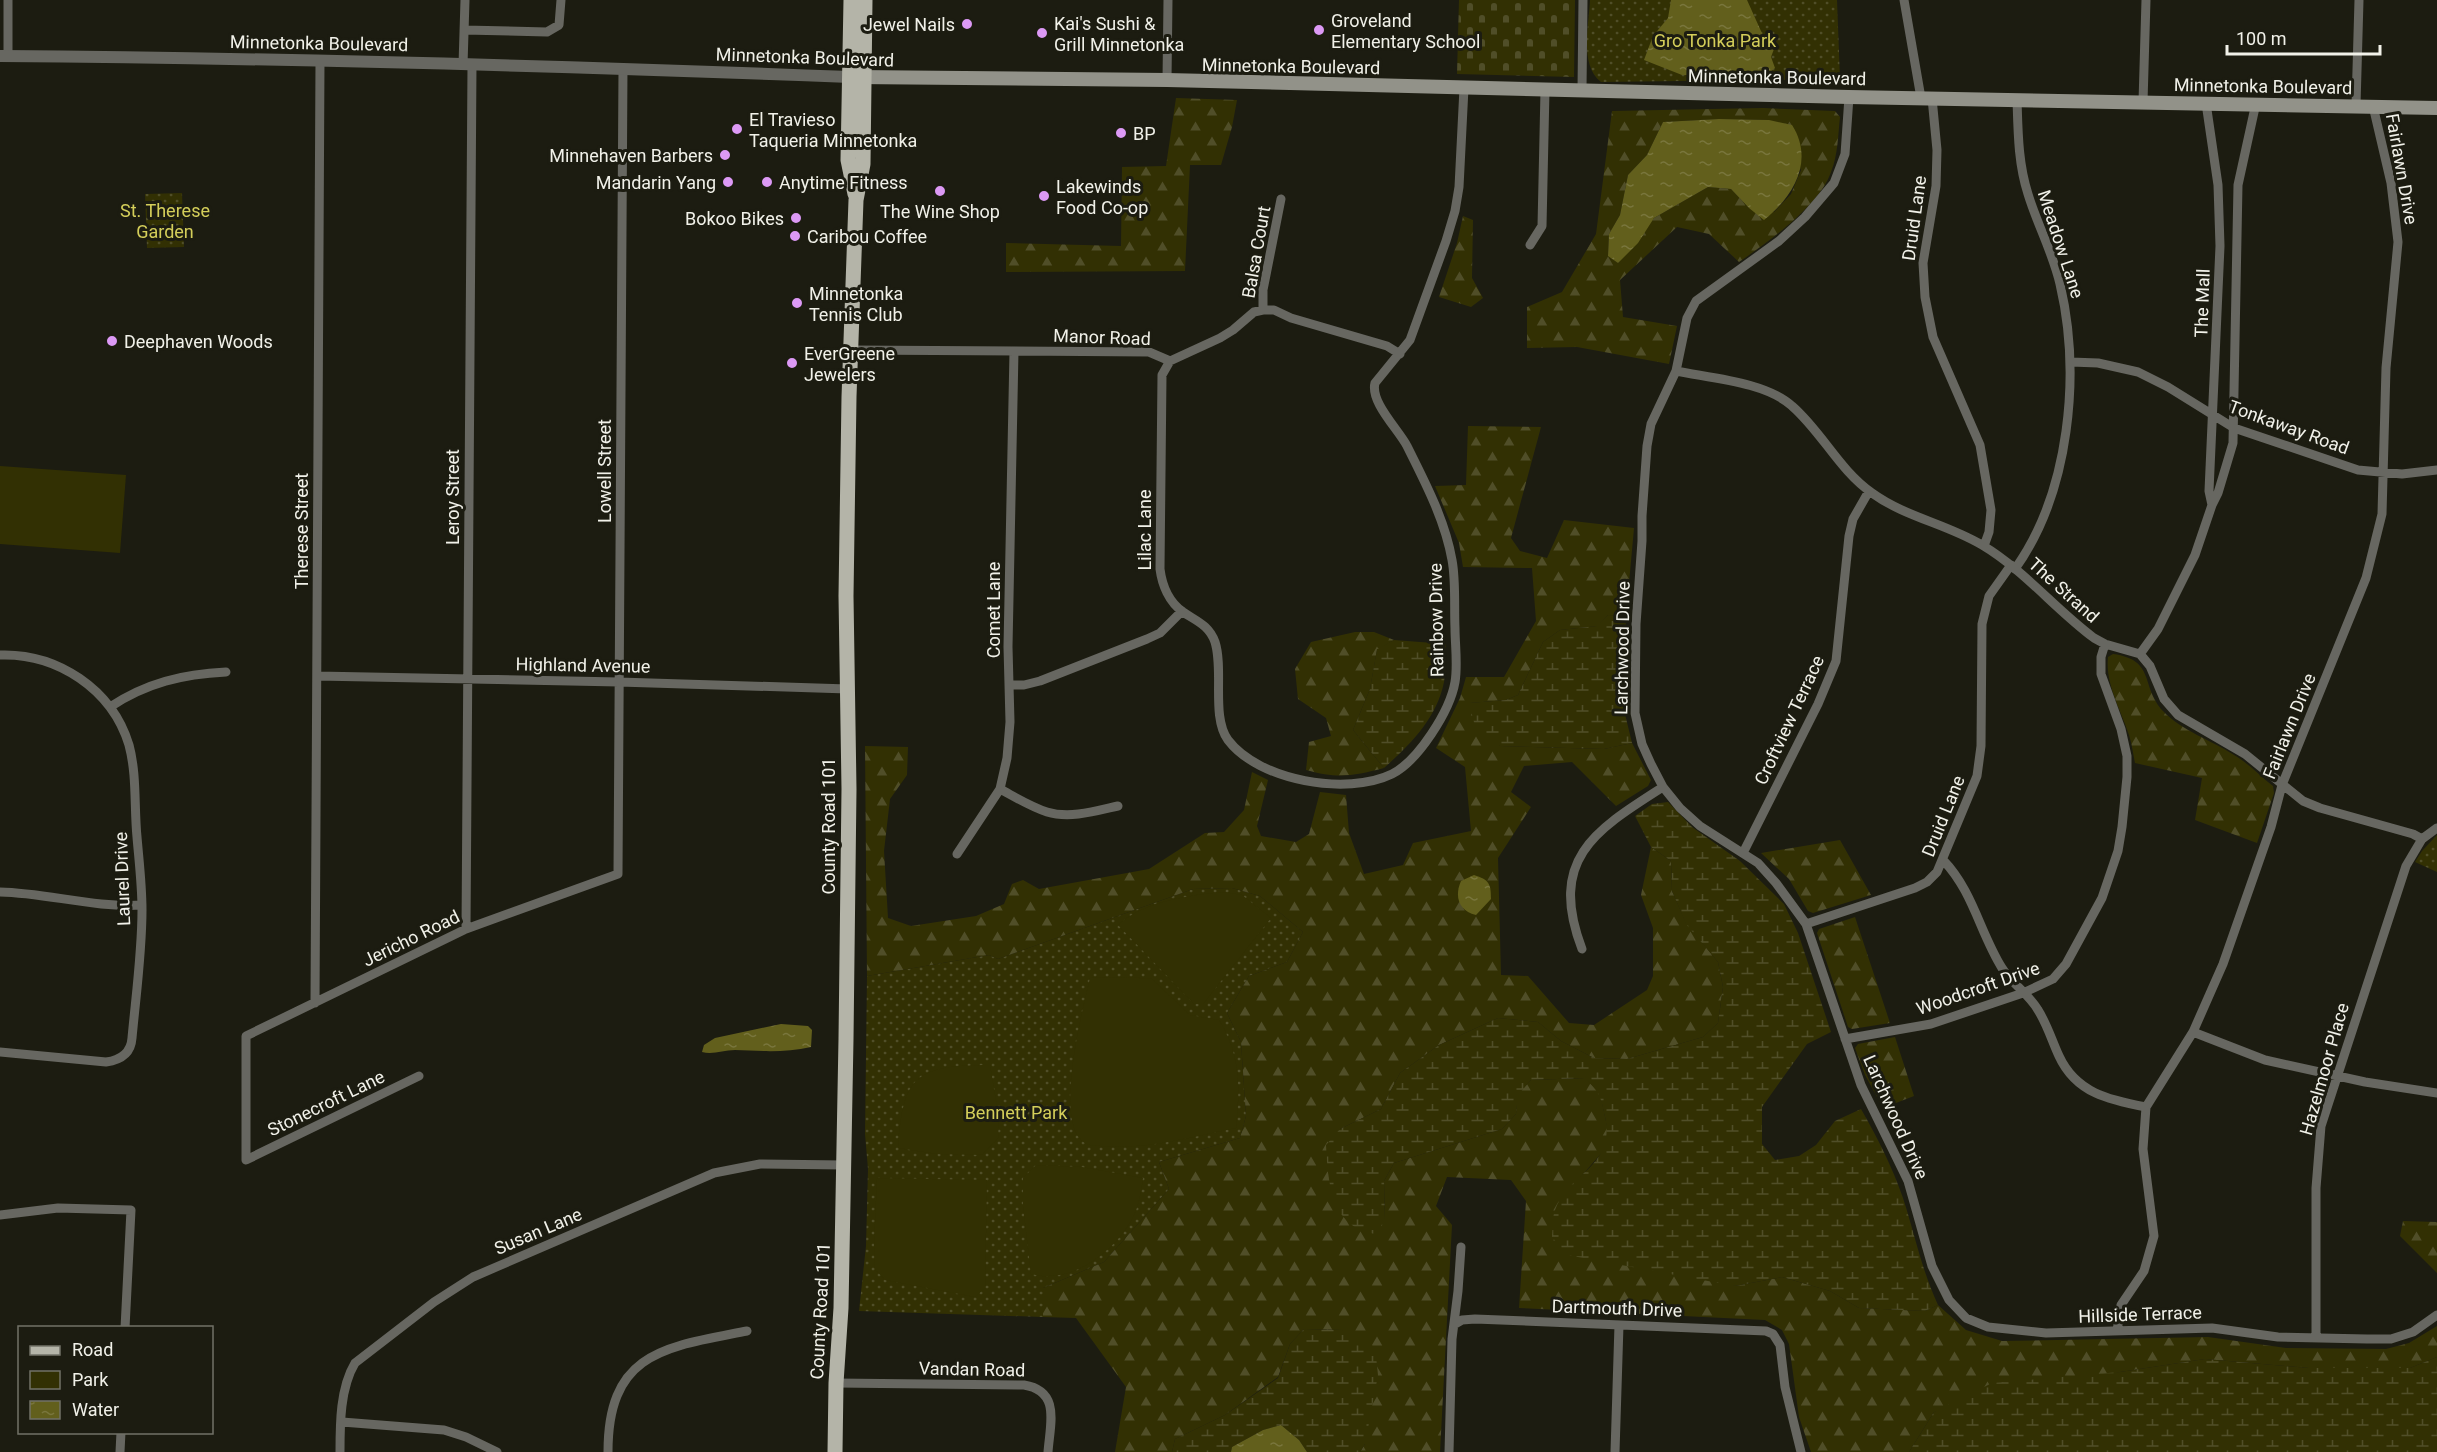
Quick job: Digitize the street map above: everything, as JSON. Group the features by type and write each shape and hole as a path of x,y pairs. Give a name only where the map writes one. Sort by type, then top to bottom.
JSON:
{"main road":[{"name":"County Road 101","path":"851,0 858,77"},
{"name":"County Road 101","path":"835,1452 844,1165 848,689 846,596 850,350 856,200 848,160 865,0"},
{"name":"Minnetonka Boulevard","path":"858,77 1167,80 1849,97 2437,108"}],"street":[{"path":"4,56 9,0"},
{"name":"Leroy Street","path":"465,0 468,679 466,929"},
{"path":"464,30 547,32 559,25 561,0"},
{"path":"1167,80 1168,0"},
{"path":"1582,90 1583,0"},
{"name":"Druid Lane","path":"1904,0 1937,150 1936,186 1923,263 1925,297 1933,337 1980,445 1991,510 1989,532 1984,546"},
{"path":"2143,102 2146,0"},
{"path":"2356,105 2359,0"},
{"name":"Minnetonka Boulevard","path":"4,56 320,60 858,77"},
{"name":"Therese Street","path":"315,1003 320,60"},
{"name":"Lowell Street","path":"618,874 623,68"},
{"name":"Rainbow Drive","path":"1182,612 1196,619 1211,633 1218,656 1222,729 1234,748 1254,762 1288,776 1313,782 1354,784 1392,774 1417,754 1442,715 1455,682 1453,563 1441,519 1406,443 1374,392 1375,383 1410,340 1455,211 1459,186 1464,88"},
{"path":"1530,245 1542,226 1545,90"},
{"name":"Larchwood Drive","path":"1849,97 1845,154 1834,183 1805,217 1779,242 1696,301 1687,318 1676,371 1651,424 1647,446 1636,624 1636,720 1642,744 1663,787 1680,808 1700,826 1758,864 1776,883 1806,924 1861,1085 1908,1181 1932,1266 1940,1285 1956,1310 1966,1318"},
{"name":"Meadow Lane","path":"2013,567 2024,556 2056,478 2067,424 2071,362 2060,283 2022,173 2017,99"},
{"name":"The Mall","path":"2206,103 2218,185 2220,246 2209,490 2212,505"},
{"name":"The Mall","path":"2140,654 2158,629 2182,585 2206,527 2233,443 2238,186 2256,103"},
{"name":"Fairlawn Drive","path":"2117,1331 2121,1305 2144,1272 2154,1236 2143,1149 2146,1107 2193,1032 2223,964 2271,827 2282,785 2366,578 2382,514 2386,368 2398,242 2391,183 2373,106"},
{"name":"Balsa Court","path":"1263,310 1263,290 1281,199"},
{"path":"1263,310 1274,310 1291,318 1387,346 1400,354"},
{"name":"Manor Road","path":"850,350 1149,352 1170,361 1220,338 1254,312 1263,310"},
{"name":"Comet Lane","path":"957,855 1000,789 1007,758 1014,351"},
{"name":"Lilac Lane","path":"1170,361 1162,375 1160,569 1165,590 1182,612"},
{"name":"Tonkaway Road","path":"2071,362 2098,363 2138,372 2168,387 2234,428 2358,470 2383,474 2421,473 2437,470"},
{"name":"The Strand","path":"1676,371 1758,388 1782,398 1793,406 1835,458 1869,491 1901,510 1943,526 1984,546 2013,567 2084,631 2105,644 2140,654"},
{"name":"Croftview Terrace","path":"1743,853 1818,704 1836,661 1849,536 1853,519 1869,491"},
{"name":"Druid Lane","path":"1806,924 1915,888 1927,882 1937,872 1973,790 1980,763 1981,639 1984,612 1989,596 2013,567"},
{"path":"1010,685 1024,685 1040,681 1147,639 1160,633 1182,612"},
{"name":"Woodcroft Drive","path":"1845,1039 1931,1024 2023,993 2053,979 2066,964 2102,898 2118,851 2127,777 2127,756 2121,729 2101,674 2101,657 2105,644"},
{"path":"2140,654 2150,666 2164,699 2178,715 2245,754 2303,801 2320,808 2413,834 2421,839"},
{"path":"0,656 37,658 59,665 78,677 110,707 142,688 164,680 226,672"},
{"name":"Highland Avenue","path":"317,676 848,689"},
{"name":"Laurel Drive","path":"0,1052 106,1062 120,1058 131,1046 142,905 129,746 122,727 110,707"},
{"path":"1582,949 1570,907 1575,868 1592,838 1603,827 1663,787"},
{"path":"1000,789 1048,812 1059,814 1084,813 1118,806"},
{"name":"Hazelmoor Place","path":"2316,1338 2317,1159 2321,1126 2406,866 2421,839 2437,828"},
{"path":"1943,860 1960,880 2003,970 2039,1011 2060,1059 2079,1083 2102,1097 2146,1107"},
{"name":"Jericho Road","path":"246,1160 246,1036 466,929 618,874"},
{"path":"0,892 30,894 89,904 142,905"},
{"path":"2193,1032 2265,1059 2395,1087 2437,1093"},
{"name":"Stonecroft Lane","path":"246,1160 419,1076"},
{"name":"Susan Lane","path":"340,1452 347,1376 355,1363 434,1302 473,1277 714,1173 760,1164 844,1165"},
{"path":"0,1215 58,1208 131,1210 125,1326"},
{"path":"1449,1452 1452,1339 1461,1246"},
{"name":"Hillside Terrace","path":"1966,1318 1988,1328 2046,1333 2212,1328 2259,1335 2391,1339 2413,1332 2437,1316"},
{"name":"Dartmouth Drive","path":"1455,1324 1462,1320 1475,1319 1759,1330 1773,1334 1780,1345 1794,1429 1801,1452"},
{"path":"1615,1452 1619,1325"},
{"path":"608,1452 608,1429 615,1399 630,1374 644,1360 662,1350 681,1344 747,1330"},
{"name":"Vandan Road","path":"836,1383 1024,1385 1039,1389 1050,1406 1048,1452"},
{"path":"342,1422 444,1430 466,1437 497,1452"},
{"path":"120,1452 121,1434"}],"green space":[{"path":"1459,0 1575,0 1574,77 1457,74"},
{"name":"Gro Tonka Park","path":"1590,0 1837,0 1840,79 1601,82 1594,75 1588,55 1587,32"},
{"path":"1176,98 1237,100 1221,165 1190,165 1185,271 1006,272 1006,243 1121,246 1122,167 1166,166"},
{"path":"1763,108 1835,111 1840,117 1835,159 1825,185 1804,210 1764,245 1739,262 1709,234 1677,227 1620,280 1623,317 1677,326 1669,364 1577,347 1527,348 1527,307 1562,292 1596,234 1612,111","holes":["1719,119 1769,120 1801,170 1791,194 1774,212 1749,208 1731,189 1708,187 1654,218 1618,263 1608,255 1609,234 1620,215 1628,175 1647,155 1663,122"]},
{"name":"St. Therese Garden","path":"182,193 184,247 147,248 145,194"},
{"path":"1463,216 1473,220 1472,278 1483,298 1471,307 1439,297 1457,243"},
{"path":"1468,426 1541,427 1511,538 1520,551 1547,558 1564,520 1634,528 1626,616 1608,615 1598,626 1560,630 1543,642 1518,695 1506,700 1470,703 1500,746 1604,749 1632,743 1651,780 1648,786 1616,806 1572,762 1524,766 1511,792 1531,807 1498,858 1501,975 1528,976 1569,1023 1594,1025 1647,990 1653,976 1653,928 1641,895 1651,847 1671,861 1672,891 1686,923 1718,962 1723,987 1718,1023 1703,1037 1627,1059 1594,1058 1561,1041 1538,1022 1498,1018 1439,1045 1400,1073 1381,1109 1340,1129 1385,1220 1384,1181 1394,1163 1502,1129 1516,1114 1517,1095 1531,1080 1585,1078 1600,1093 1608,1131 1605,1149 1564,1196 1735,1286 1782,1277 1830,1291 1859,1308 1925,1311 1938,1305 1966,1330 2002,1341 2208,1337 2286,1348 2386,1349 2409,1343 2437,1326 2437,1357 2410,1368 2309,1368 2205,1359 2120,1372 1934,1412 1909,1452 1811,1452 1799,1417 1789,1344 1782,1330 1765,1320 1519,1308 1526,1201 1511,1180 1447,1177 1436,1206 1452,1225 1440,1452 1360,1452 1365,1444 1342,1330 1304,1329 1290,1344 1278,1377 1225,1415 1175,1439 1172,1452 1115,1452 1126,1387 1076,1318 1043,1317 1043,1288 1104,1262 1169,1189 1159,1162 1240,1138 1246,1116 1241,1042 1227,1013 1249,976 1287,962 1303,932 1260,896 1232,888 1193,889 998,959 989,955 867,976 865,746 908,747 907,775 890,799 884,851 888,918 911,926 976,916 1004,904 1012,884 1023,880 1039,889 1149,869 1205,833 1224,832 1244,810 1252,772 1268,780 1257,826 1261,836 1296,842 1309,834 1320,792 1346,795 1349,833 1364,874 1403,865 1413,843 1471,831 1465,767 1436,748 1460,698 1466,677 1504,677 1536,621 1532,568 1463,567 1459,543 1435,486 1466,485"},
{"path":"0,466 126,475 120,553 0,544"},
{"path":"1608,615 1626,616 1624,710 1632,743 1604,749 1500,746 1475,726 1469,703 1506,700 1518,695 1543,642 1560,630 1597,626"},
{"path":"1355,632 1374,632 1394,640 1377,650 1370,689 1353,730 1384,768 1345,775 1327,775 1306,770 1309,742 1331,736 1326,718 1298,699 1295,669 1311,642"},
{"path":"1394,640 1446,644 1445,673 1440,695 1429,719 1413,740 1384,768 1353,730 1370,689 1377,649"},
{"path":"2113,654 2127,657 2142,668 2156,702 2171,718 2239,758 2273,786 2274,793 2257,843 2195,820 2202,778 2135,763 2129,735 2109,677 2108,657"},
{"path":"1668,802 1692,827 1740,861 1784,904 1798,933 1831,1032 1807,1044 1762,1107 1762,1144 1775,1160 1799,1156 1816,1145 1835,1121 1861,1109 1899,1186 1938,1305 1925,1311 1859,1308 1830,1291 1782,1277 1735,1286 1567,1255 1552,1237 1555,1210 1570,1186 1598,1158 1607,1134 1601,1100 1597,1091 1584,1078 1531,1080 1518,1095 1516,1114 1502,1129 1394,1163 1384,1181 1385,1220 1377,1234 1362,1230 1341,1214 1331,1189 1326,1145 1340,1129 1381,1109 1400,1073 1439,1045 1498,1018 1538,1022 1561,1041 1594,1058 1627,1059 1703,1037 1718,1023 1723,987 1718,962 1686,924 1672,891 1671,861 1651,847 1635,816 1652,804"},
{"path":"2437,835 2437,872 2415,862"},
{"path":"1840,840 1871,895 1813,913 1808,911 1789,879 1761,853"},
{"name":"Bennett Park","path":"1232,888 1260,896 1303,932 1287,962 1249,976 1227,1013 1241,1042 1246,1116 1240,1138 1159,1162 1169,1189 1104,1262 1043,1288 1043,1317 859,1311 866,1246 868,1169 865,1134 867,976 989,955 998,959 1193,889"},
{"path":"1224,892 1242,895 1271,918 1203,1004 1194,1004 1118,925 1141,910 1154,905 1182,897"},
{"path":"1855,917 1890,1023 1852,1029 1848,1027 1817,933 1819,929"},
{"path":"1090,978 1152,979 1190,1015 1219,1020 1232,1046 1235,1059 1238,1086 1236,1128 1168,1142 1117,1147 1088,1145 1077,1134 1071,1116 1072,1067"},
{"path":"1895,1037 1914,1096 1883,1108 1865,1075 1855,1048 1858,1044"},
{"path":"990,1065 999,1119 998,1138 982,1155 937,1154 898,1148 904,1103 910,1089 919,1078 946,1068"},
{"path":"1036,1165 1082,1167 1143,1178 1134,1214 1117,1240 1086,1265 1061,1275 1031,1274 1023,1206 1023,1178"},
{"path":"877,1178 987,1180 985,1288 975,1297 885,1280 875,1269"},
{"path":"2403,1221 2437,1222 2437,1273 2400,1236"},
{"path":"1304,1329 1342,1330 1375,1347 1378,1375 1365,1444 1360,1452 1307,1452 1299,1440 1281,1425 1263,1430 1232,1447 1231,1452 1172,1452 1175,1439 1225,1415 1278,1378 1290,1344"},
{"path":"2437,1357 2437,1452 1909,1452 1934,1412 1992,1383 2120,1372 2205,1359 2309,1368 2410,1368"}],"water":[{"path":"1671,0 1747,0 1765,40 1774,49 1771,57 1775,68 1767,74 1747,76 1682,75 1644,60 1653,36 1668,18"},
{"path":"1719,119 1769,120 1792,125 1799,138 1801,165 1798,177 1784,201 1764,220 1731,189 1708,187 1654,218 1638,243 1618,263 1608,256 1609,234 1620,215 1628,175 1647,155 1663,122"},
{"path":"1474,875 1488,883 1491,894 1491,899 1476,915 1462,907 1458,898 1461,881"},
{"path":"781,1024 808,1026 812,1030 811,1047 782,1051 702,1052 704,1045 715,1038"},
{"path":"1281,1425 1299,1440 1307,1452 1231,1452 1232,1447 1263,1430"}],"place":[{"name":"Jewel Nails","path":"967,24"},
{"name":"Groveland Elementary School","path":"1319,30"},
{"name":"Kai's Sushi & Grill Minnetonka","path":"1042,33"},
{"name":"El Travieso Taqueria Minnetonka","path":"737,129"},
{"name":"BP","path":"1121,133"},
{"name":"Minnehaven Barbers","path":"725,155"},
{"name":"Mandarin Yang","path":"728,182"},
{"name":"Anytime Fitness","path":"767,182"},
{"name":"The Wine Shop","path":"940,191"},
{"name":"Lakewinds Food Co-op","path":"1044,196"},
{"name":"Bokoo Bikes","path":"796,218"},
{"name":"Caribou Coffee","path":"795,236"},
{"name":"Minnetonka Tennis Club","path":"797,303"},
{"name":"Deephaven Woods","path":"112,341"},
{"name":"EverGreene Jewelers","path":"792,363"}]}
